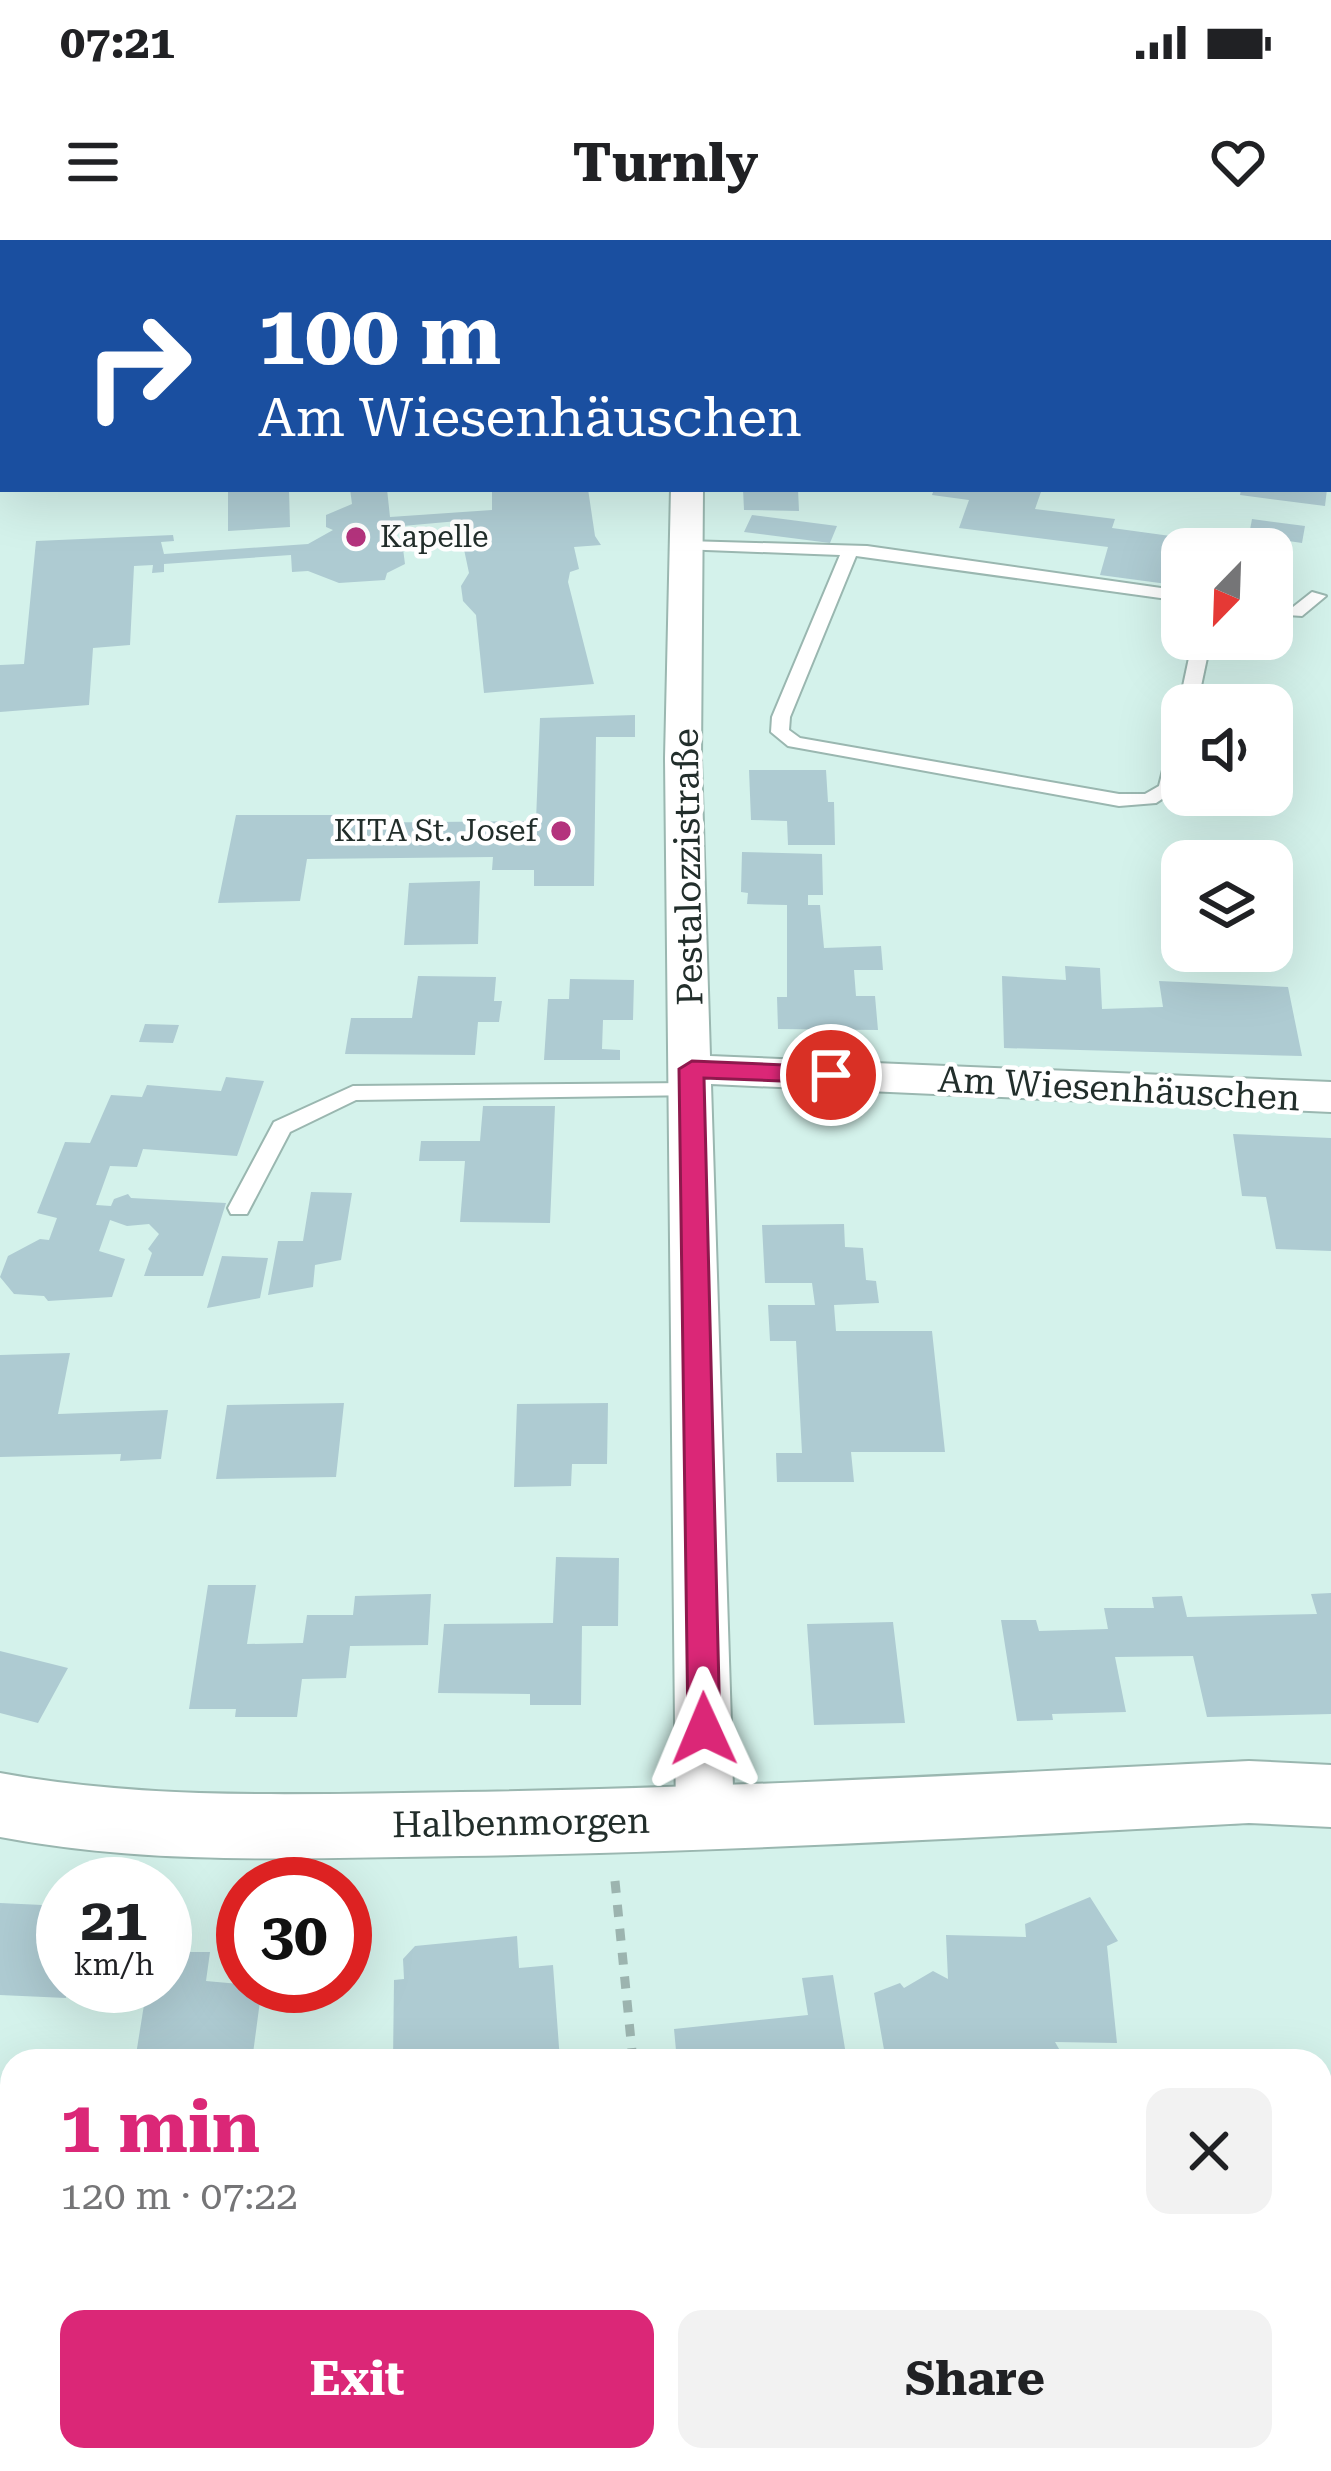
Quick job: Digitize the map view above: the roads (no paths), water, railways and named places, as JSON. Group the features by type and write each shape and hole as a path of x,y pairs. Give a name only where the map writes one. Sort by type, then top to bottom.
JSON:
{"street":[{"name":"Pestalozzistraße","path":"687,492 683,758 706,1820"},
{"name":"Am Wiesenhäuschen","path":"691,1080 1331,1097"},
{"name":"Halbenmorgen","path":"0,1805 53,1815 238,1827 706,1820 1249,1792 1331,1796"}],"lane":[{"path":"686,546 849,552 1161,593"},
{"path":"849,552 781,717 780,732 794,742 1119,800 1149,799 1161,793"},
{"path":"1293,612 1318,596"},
{"path":"238,1208 282,1127 352,1093 691,1080"}],"place":[{"name":"Kapelle","path":"356,537"},
{"name":"KITA St. Josef","path":"561,831"}]}
